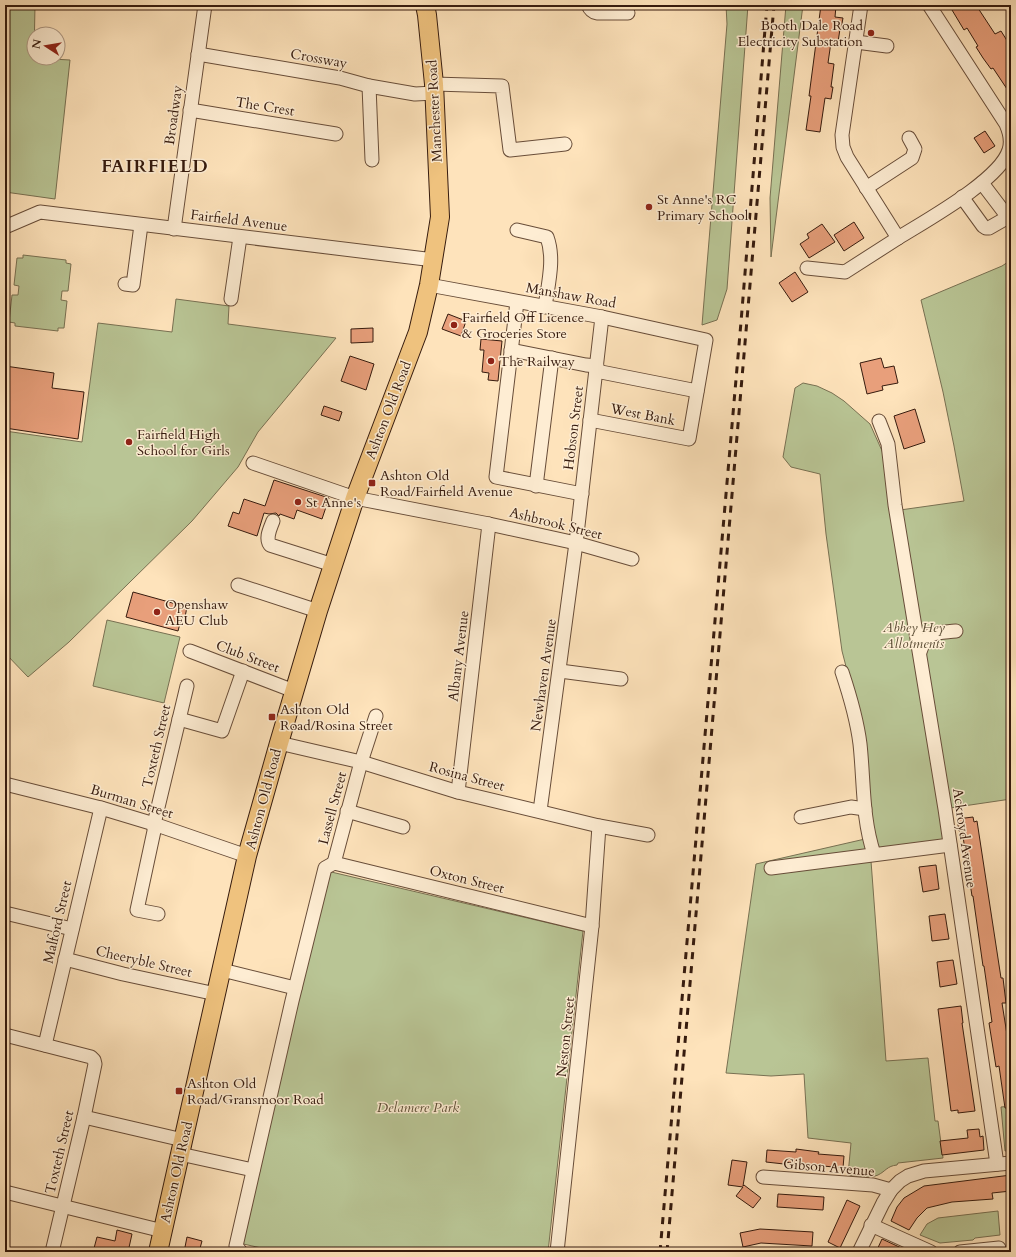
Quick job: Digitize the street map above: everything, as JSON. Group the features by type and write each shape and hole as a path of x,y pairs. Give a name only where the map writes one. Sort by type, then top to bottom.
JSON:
{"highway":[{"name":"Manchester Road","path":"425,5 435,89 440,217"},
{"name":"Ashton Old Road","path":"158,1252 247,856 294,691 333,565 355,498 418,332 434,260 440,217"}],"street":[{"name":"Broadway","path":"174,229 205,5"},
{"path":"588,5 589,9 597,13 628,13"},
{"path":"861,5 842,135 843,147 847,157 898,238"},
{"path":"807,268 845,272 982,183 1002,165 1009,151 1011,141 1010,133 1006,124 929,5"},
{"path":"856,42 887,46"},
{"name":"Crossway","path":"198,54 340,78 369,86 415,94 435,89 502,86 510,150 565,144"},
{"path":"369,86 372,160"},
{"name":"The Crest","path":"190,110 336,134"},
{"path":"866,188 912,158 915,149 909,138"},
{"path":"962,197 986,228 989,228 1003,220 1005,216 1004,212 982,183"},
{"name":"Fairfield Avenue","path":"5,227 40,212 434,260"},
{"path":"125,284 133,285 141,225"},
{"path":"517,230 547,237 550,246 550,257 545,307"},
{"path":"232,299 240,237"},
{"name":"Manshaw Road","path":"429,285 602,317 706,340 697,391"},
{"path":"517,302 496,478 582,494"},
{"name":"Hobson Street","path":"576,543 602,317"},
{"path":"511,350 552,358 597,360 697,391"},
{"path":"536,486 552,358"},
{"name":"West Bank","path":"590,420 689,439 697,391"},
{"name":"Ackroyd Avenue","path":"879,421 888,444 898,517 945,809 998,1164"},
{"name":"Ashbrook Street","path":"253,463 274,466 303,476 355,498 489,524 576,543 632,559"},
{"path":"273,521 267,538 270,545 333,565"},
{"name":"Albany Avenue","path":"458,792 489,524"},
{"name":"Newhaven Avenue","path":"540,811 576,543"},
{"path":"238,585 318,611"},
{"path":"920,652 923,643 927,637 932,634 956,631"},
{"name":"Club Street","path":"190,651 294,691"},
{"path":"179,719 222,731 243,671"},
{"path":"560,671 621,679"},
{"path":"842,672 850,696 860,743 868,837 874,854"},
{"name":"Toxteth Street","path":"158,914 138,910 154,831 154,824 187,686"},
{"name":"Lassell Street","path":"334,863 361,762 376,716"},
{"name":"Rosina Street","path":"279,743 361,762 458,792 599,826 648,835"},
{"name":"Burman Street","path":"5,784 101,808 154,824 247,856"},
{"path":"801,817 851,807 865,809"},
{"name":"Malford Street","path":"45,1045 101,808"},
{"path":"347,811 403,828"},
{"name":"Neston Street","path":"557,1252 592,926 599,826"},
{"path":"771,868 950,845"},
{"path":"241,1252 236,1246 295,988 325,868 334,863"},
{"name":"Oxton Street","path":"334,863 592,926"},
{"path":"5,912 72,929"},
{"name":"Cheeryble Street","path":"65,959 123,974 216,994"},
{"path":"222,970 295,988"},
{"path":"5,1035 45,1045"},
{"name":"Toxteth Street","path":"45,1045 90,1057 94,1060 95,1064 52,1252"},
{"path":"84,1117 253,1170"},
{"path":"859,1252 882,1203 891,1190 900,1181 908,1176 924,1171 1011,1163"},
{"name":"Gibson Avenue","path":"764,1177 873,1185 891,1190"},
{"path":"5,1192 163,1230"},
{"path":"871,1225 931,1252"},
{"path":"960,1252 998,1248"}],"green space":[{"path":"5,5 35,5 35,26 26,26 26,66 66,66 66,60 70,60 55,199 5,192"},
{"path":"726,5 748,5 727,289 717,320 702,325 727,24"},
{"path":"786,5 803,5 771,257 770,198"},
{"path":"23,255 66,260 66,263 71,264 68,291 62,291 61,300 67,301 64,328 58,328 58,331 15,326 15,323 9,322 12,295 18,295 19,286 14,285 17,258 23,258"},
{"name":"Abbey Hey Allotments","path":"1011,260 1011,799 943,809 949,848 871,861 886,1061 928,1058 935,1121 938,1121 943,1158 898,1163 897,1165 891,1166 878,1175 871,1177 848,1175 851,1143 808,1138 804,1074 771,1076 726,1073 756,864 865,839 856,705 842,651 826,534 820,474 791,467 783,457 795,388 803,383 817,386 832,393 844,401 870,424 883,453 893,511 964,501 943,392 921,300 1002,266"},
{"name":"Fairfield High School for Girls","path":"176,299 229,306 228,324 336,338 258,432 238,467 192,521 69,642 28,677 5,653 5,431 82,442 98,323 172,332"},
{"path":"107,620 180,637 164,703 93,686"},
{"name":"Delamere Park","path":"327,871 583,931 548,1252 279,1252 239,1243"},
{"path":"1011,1106 1011,1150 1005,1151 1001,1107"},
{"path":"998,1211 1000,1235 975,1238 973,1240 940,1243 920,1235 927,1224 938,1218"}],"building":[{"path":"821,5 836,6 835,17 843,18 838,42 831,42 828,63 834,64 831,87 833,87 831,99 825,98 820,132 806,130"},
{"path":"949,5 976,5 995,34 1001,31 1011,47 1011,95 993,68 991,69 983,58 976,47 978,46 967,28 964,30"},
{"path":"985,131 995,146 984,153 974,138"},
{"path":"854,222 864,238 844,251 834,235"},
{"path":"822,224 835,242 809,258 800,244 809,238 807,234"},
{"path":"795,272 808,292 792,302 779,283"},
{"name":"Fairfield Off Licence & Groceries Store","path":"448,314 466,321 461,336 442,329"},
{"path":"373,328 373,342 351,343 351,329"},
{"name":"The Railway","path":"481,339 502,341 498,381 488,380 489,373 482,372 484,350 480,350"},
{"path":"350,356 374,364 366,390 341,381"},
{"path":"881,358 884,368 894,366 898,383 882,386 883,390 867,394 860,363"},
{"path":"5,366 54,373 52,388 84,392 78,439 5,428"},
{"path":"324,406 342,412 339,421 321,415"},
{"path":"915,409 925,442 904,449 894,416"},
{"name":"St Anne's","path":"274,480 329,498 322,519 297,510 294,519 280,514 279,516 276,513 264,513 257,536 228,526 233,512 239,514 244,499 265,506"},
{"name":"Openshaw AEU Club","path":"133,592 187,607 185,617 182,616 178,631 126,617"},
{"path":"973,817 974,822 977,821 1001,978 1003,978 1006,1003 1002,1003 1011,1060 1011,1108 1005,1108 999,1066 996,1067 989,1023 992,1022 973,896 962,830 959,831 957,819"},
{"path":"936,865 939,889 923,892 919,867"},
{"path":"945,914 949,939 932,941 929,916"},
{"path":"953,960 957,984 940,987 937,962"},
{"path":"961,1006 962,1023 975,1111 958,1113 958,1110 951,1111 938,1009"},
{"path":"979,1129 980,1137 983,1136 984,1150 942,1155 940,1141 968,1138 967,1130"},
{"path":"796,1149 819,1152 818,1154 844,1156 843,1168 784,1162 784,1164 766,1162 767,1150 796,1152"},
{"path":"732,1160 747,1162 743,1186 744,1185 761,1198 753,1208 736,1196 743,1187 728,1185"},
{"path":"1011,1175 1011,1191 992,1193 993,1199 952,1202 927,1208 917,1218 909,1230 891,1221 897,1207 904,1198 924,1186"},
{"path":"778,1194 824,1197 823,1210 777,1207"},
{"path":"847,1200 860,1206 840,1248 828,1242"},
{"path":"760,1229 813,1232 812,1246 761,1243 743,1247 740,1233"},
{"path":"117,1230 132,1234 128,1252 93,1252 97,1237 115,1241"},
{"path":"187,1237 202,1241 199,1252 184,1252"},
{"path":"882,1239 910,1252 876,1252"}],"railway":[{"path":"660,1252 767,5"},
{"path":"667,1252 774,5"}],"place":[{"name":"Booth Dale Road Electricity Substation","path":"871,33"},
{"name":"St Anne's RC Primary School","path":"649,207"},
{"name":"Fairfield Off Licence & Groceries Store","path":"454,325"},
{"name":"The Railway","path":"491,361"},
{"name":"Fairfield High School for Girls","path":"129,442"},
{"name":"Ashton Old Road/Fairfield Avenue","path":"372,483"},
{"name":"St Anne's","path":"298,502"},
{"name":"Openshaw AEU Club","path":"157,612"},
{"name":"Ashton Old Road/Rosina Street","path":"272,717"},
{"name":"Ashton Old Road/Gransmoor Road","path":"179,1091"}],"district":[{"name":"FAIRFIELD","path":"155,166"}]}
